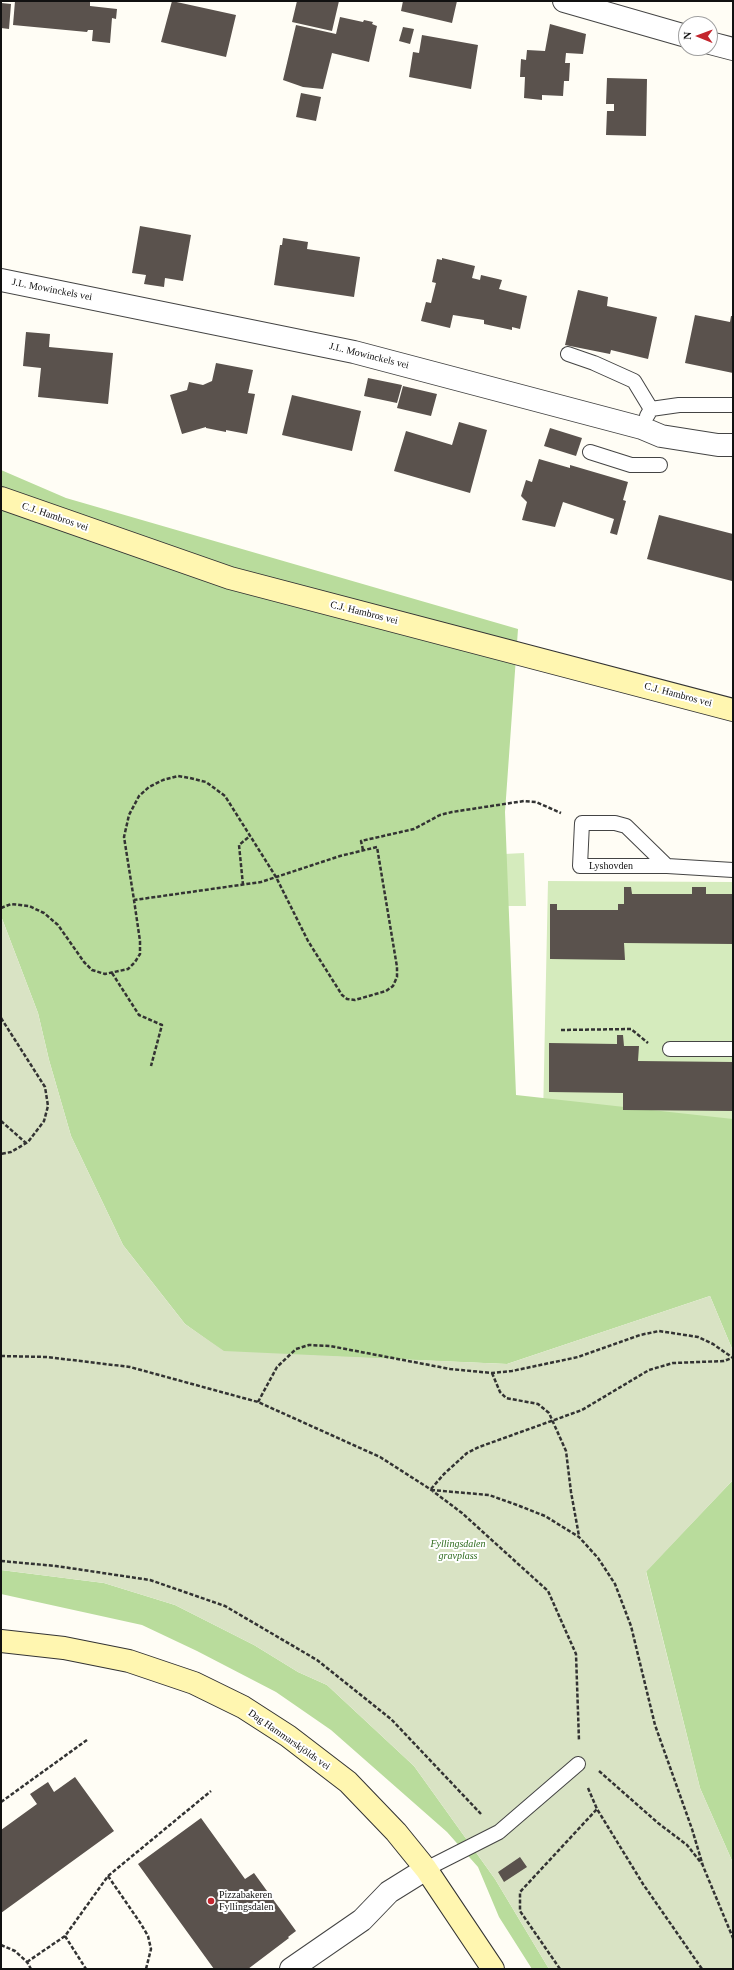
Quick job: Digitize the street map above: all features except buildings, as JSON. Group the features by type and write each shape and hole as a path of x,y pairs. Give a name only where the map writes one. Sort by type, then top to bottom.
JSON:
{"main road":[{"name":"C.J. Hambros vei","path":"1,498 230,578 733,710"},
{"name":"Dag Hammarskjölds vei","path":"1,1641 64,1648 129,1661 194,1683 243,1707 288,1736 348,1782 396,1832 426,1869 493,1969"}],"street":[{"path":"564,1 678,34"},
{"path":"718,45 733,49"},
{"name":"J.L. Mowinckels vei","path":"1,280 354,352 646,418 661,436 718,445 733,445"},
{"path":"290,1969 362,1920 389,1892 426,1869"}],"lane":[{"path":"568,354 594,362 634,381 646,418 679,405 733,405"},
{"path":"590,452 631,465 660,466"},
{"path":"582,823 615,823 626,826 667,866"},
{"name":"Lyshovden","path":"582,823 580,866 667,866 733,870"},
{"path":"670,1049 733,1048"},
{"path":"426,1869 499,1832 578,1764"}],"path":[{"path":"1,908 11,904 29,906 44,913 58,925 84,962 92,970 105,974 128,969 140,954 140,941 124,837 129,814 139,796 149,787 163,780 178,776 206,782 225,796 276,878 308,941 342,995 348,999 356,1000 386,991 393,986 397,977 396,960 377,847 363,850 276,878 261,882 134,900"},
{"path":"363,850 361,841 414,829 440,815 524,801 536,802 582,823"},
{"path":"243,885 239,845 250,836"},
{"path":"112,973 139,1015 162,1025 151,1066"},
{"path":"1,1018 45,1087 48,1106 44,1121 26,1143 11,1152 1,1154"},
{"path":"561,1030 632,1030 654,1048 670,1049"},
{"path":"1,1121 26,1143"},
{"path":"258,1402 277,1367 296,1349 309,1345 330,1346 450,1369 492,1373 512,1371 578,1357 640,1335 659,1331 698,1337 713,1344 733,1358"},
{"path":"1,1356 47,1357 130,1367 258,1402 380,1457 462,1513 548,1591 576,1654 578,1764 597,1809 643,1884 702,1969"},
{"path":"430,1490 444,1474 467,1453 479,1447 582,1410 635,1377 662,1365 724,1361 733,1358"},
{"path":"492,1373 500,1392 506,1398 538,1404 549,1413 554,1421 566,1451 579,1537"},
{"path":"430,1490 489,1495 545,1516 579,1537 598,1558 615,1584 631,1626 655,1725 692,1829 703,1866 733,1938"},
{"path":"1,1561 56,1566 150,1580 225,1606 317,1660 390,1719 499,1832"},
{"path":"1,1802 87,1740"},
{"path":"578,1764 588,1762 658,1823 687,1845 703,1866"},
{"path":"27,1962 65,1936 108,1876 211,1792"},
{"path":"560,1969 520,1911 520,1892 597,1809"},
{"path":"108,1876 142,1924 148,1936 151,1949 146,1969"},
{"path":"65,1936 86,1969"},
{"path":"1,1945 15,1951 27,1962 31,1969"}],"green space":[{"path":"1,470 66,498 518,629 505,812 516,1095 733,1119 733,1351 710,1296 507,1364 224,1352 185,1324 123,1245 71,1136 49,1060 38,1013 1,916"},
{"path":"524,853 526,906 477,906 484,855"},
{"path":"548,881 733,882 733,1132 543,1117"},
{"name":"Fyllingsdalen gravplass","path":"1,916 38,1013 49,1060 71,1136 123,1245 185,1324 224,1351 507,1364 710,1296 733,1351 733,1480 646,1572 700,1788 733,1863 733,1969 549,1969 495,1879 414,1766 327,1685 298,1672 254,1645 175,1605 104,1583 1,1570"},
{"path":"733,1480 733,1863 700,1788 646,1571"},
{"path":"1,1570 104,1583 175,1605 254,1645 298,1672 327,1685 414,1766 495,1879 549,1969 532,1969 499,1917 478,1867 447,1832 331,1730 276,1692 197,1651 142,1625 1,1594"}],"place":[{"name":"Pizzabakeren Fyllingsdalen","path":"211,1901"}]}
